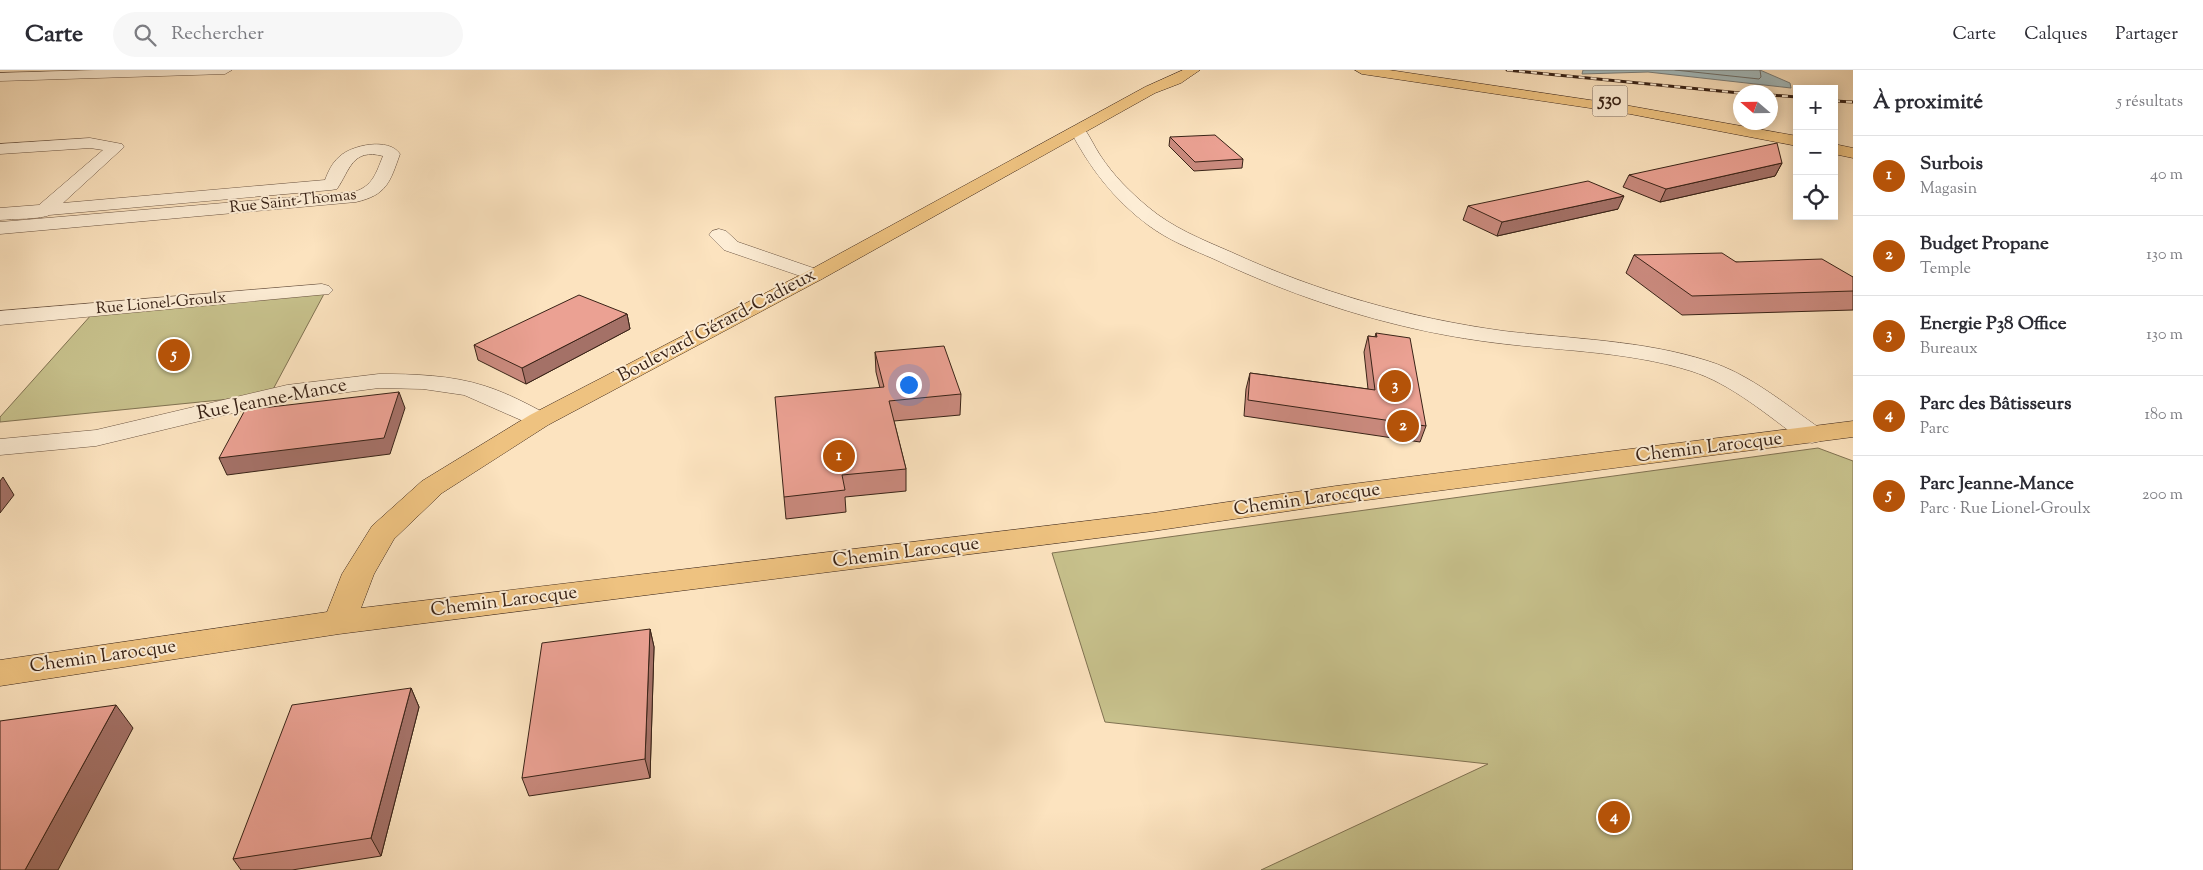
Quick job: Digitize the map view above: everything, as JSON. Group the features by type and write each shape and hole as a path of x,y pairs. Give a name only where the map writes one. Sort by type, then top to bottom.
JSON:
{"main road":[{"name":"Boulevard Gérard-Cadieux","path":"339,622 358,574 383,533 432,487 539,420 815,275 1150,90 1177,70"},
{"name":"Boulevard Gérard-Cadieux","path":"1150,90 1176,80 1193,70"},
{"name":"530","path":"1362,70 1638,111 1793,139"},
{"name":"530","path":"1410,70 1678,112 1793,134"},
{"path":"1838,144 1853,147"},
{"path":"1838,150 1853,153"},
{"name":"Chemin Larocque","path":"0,673 339,622 1153,522 1336,495 1853,429"}],"street":[{"path":"0,77 225,70"},
{"name":"Chemin Larocque","path":"1078,130 1088,151 1105,176 1154,221 1185,239 1256,272 1341,303 1405,320 1479,334 1659,357 1702,367 1736,384 1812,435"},
{"path":"0,149 90,143 116,147 26,226"},
{"name":"Rue Saint-Thomas","path":"0,214 331,185 344,161 360,153 386,150 392,154 378,188 372,193 363,196 0,228"},
{"path":"331,185 363,196"},
{"path":"720,235 731,246 815,275"},
{"name":"Rue Lionel-Groulx","path":"0,318 322,290"},
{"name":"Rue Jeanne-Mance","path":"0,447 106,436 312,389 390,380 434,383 467,388 494,397 539,420"}],"shaded area":[{"path":"324,294 270,395 0,422 0,417 92,314"},
{"path":"1818,448 1853,461 1853,870 1261,870 1488,764 1105,722 1052,553"}],"water":[{"path":"1583,70 1760,70 1790,83 1791,88 1778,87 1778,85 1648,72 1582,74"}],"building":[{"path":"1215,135 1243,159 1195,162 1170,137"},
{"path":"1777,143 1782,163 1666,189 1629,175"},
{"path":"1588,181 1624,196 1502,222 1468,206"},
{"path":"1722,253 1736,262 1822,259 1853,277 1853,291 1692,296 1634,255"},
{"path":"579,295 627,314 522,368 474,345"},
{"path":"1376,333 1410,338 1426,426 1248,400 1250,373 1375,390 1368,336 1377,337"},
{"path":"944,346 961,394 889,401 906,469 842,475 845,490 784,497 775,397 884,387 875,352"},
{"path":"399,392 384,438 219,458 245,410"},
{"path":"650,629 645,759 522,778 542,643"},
{"path":"411,688 371,838 233,859 292,705"},
{"path":"116,705 25,870 0,870 0,721"}],"railway":[{"path":"1507,70 1733,92"},
{"path":"1778,96 1793,97"},
{"path":"1838,101 1853,102"}],"place":[{"name":"Parc Jeanne-Mance","path":"174,355"},
{"name":"Energie P38 Office","path":"1395,386"},
{"name":"Budget Propane","path":"1403,426"},
{"name":"Surbois","path":"839,456"},
{"name":"Parc des Bâtisseurs","path":"1614,817"}]}
